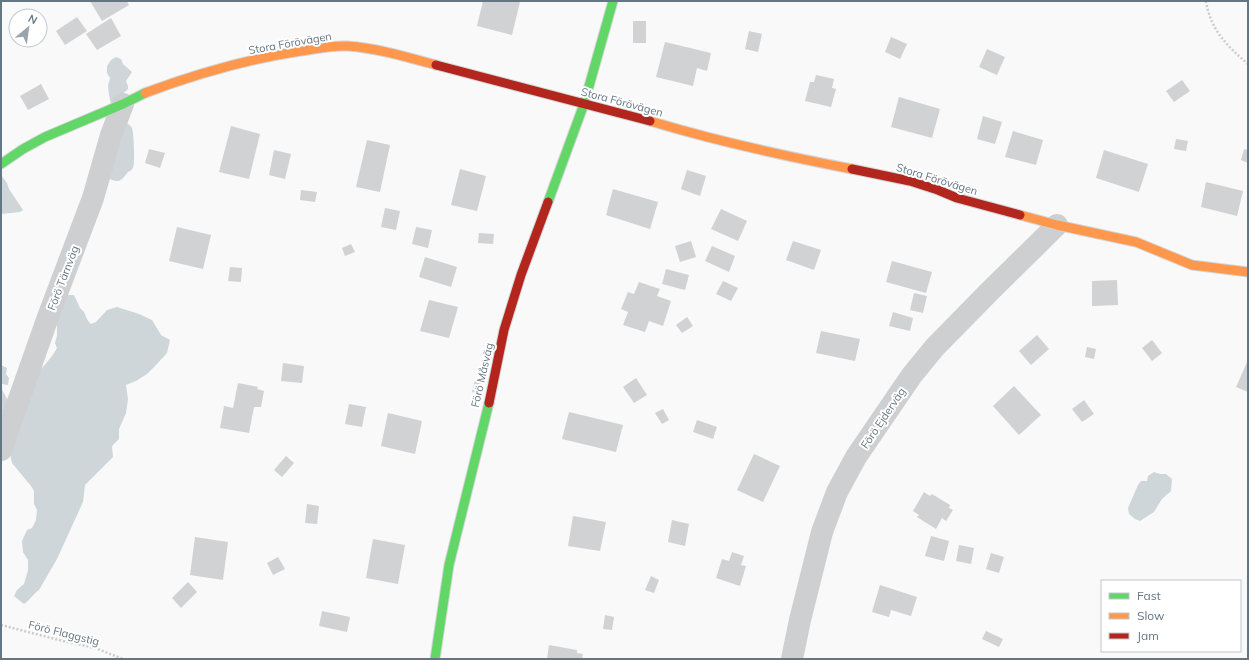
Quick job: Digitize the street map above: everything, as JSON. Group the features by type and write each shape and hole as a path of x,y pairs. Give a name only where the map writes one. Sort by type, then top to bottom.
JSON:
{"street":[{"name":"Förö Måsväg","path":"435,659 449,565 489,402 504,330 521,275 584,104 613,1"},
{"name":"Stora Förövägen","path":"1,164 23,149 45,137 123,104 138,96 181,80 226,67 290,53 345,46 368,48 390,53 697,135 815,162 910,181 957,198 995,209 1057,225 1136,242 1192,264 1248,272"},
{"name":"Förö Tärnväg","path":"1,450 48,317 94,198 111,135 123,104"},
{"name":"Förö Ejderväg","path":"792,659 822,532 837,492 856,457 912,374 935,347 1057,225"}],"path":[{"path":"1206,1 1208,12 1217,33 1248,64"},
{"name":"Förö Flaggstig","path":"1,625 95,648 122,659"}],"shaded area":[{"path":"116,57 121,59 123,64 132,72 126,81 128,89 111,104 108,86 110,78 107,73 107,66 111,60"},
{"path":"126,122 132,127 133,131 134,166 120,181 115,181 108,178"},
{"path":"1,175 23,210 20,212 1,214"},
{"path":"74,295 80,308 91,324 96,322 107,310 117,307 152,320 161,335 170,340 167,353 155,366 147,374 126,385 128,399 126,413 119,429 119,439 112,446 113,457 85,485 83,502 57,559 39,590 24,604 14,596 17,590 24,584 28,570 28,560 23,552 22,541 27,530 32,528 36,520 37,510 34,504 34,491 12,463 10,454 37,374 57,348 55,343 57,336 57,316 64,297"},
{"path":"1,365 7,368 6,374 9,378 8,385 1,385"},
{"path":"1,388 9,402 8,408 1,414"},
{"path":"1154,472 1166,474 1172,479 1171,491 1162,499 1154,512 1140,521 1129,514 1128,508 1138,485 1141,481 1147,481 1148,476"}],"building":[{"path":"90,1 127,1 129,5 102,21"},
{"path":"483,1 520,2 512,35 477,26"},
{"path":"77,17 87,31 65,45 56,31"},
{"path":"111,18 121,36 97,50 86,34"},
{"path":"633,21 646,21 646,43 633,43"},
{"path":"749,31 762,34 758,52 745,49"},
{"path":"891,37 907,44 900,59 885,52"},
{"path":"665,42 711,53 707,71 697,68 693,86 656,77"},
{"path":"987,49 1005,57 997,75 979,67"},
{"path":"816,75 834,79 832,88 836,89 831,107 805,101 810,82 814,82"},
{"path":"1182,80 1190,91 1174,102 1166,91"},
{"path":"41,84 49,99 28,110 20,96"},
{"path":"899,97 940,109 932,138 891,127"},
{"path":"983,116 1002,122 995,144 977,139"},
{"path":"231,126 260,134 249,179 219,172"},
{"path":"1013,131 1043,140 1036,165 1005,157"},
{"path":"1176,139 1188,141 1186,151 1174,149"},
{"path":"367,140 390,145 380,192 356,187"},
{"path":"149,149 165,153 160,168 145,163"},
{"path":"1244,149 1248,150 1248,163 1241,160"},
{"path":"274,150 291,154 285,179 269,175"},
{"path":"1104,150 1148,164 1139,192 1096,178"},
{"path":"460,169 486,176 477,211 451,205"},
{"path":"687,170 706,176 700,196 681,189"},
{"path":"1206,182 1243,191 1237,216 1201,207"},
{"path":"613,189 658,202 650,229 606,215"},
{"path":"301,190 317,192 315,202 300,200"},
{"path":"385,208 400,211 396,230 381,227"},
{"path":"721,209 747,221 738,241 711,229"},
{"path":"177,227 211,235 203,269 169,261"},
{"path":"416,227 432,230 428,248 412,244"},
{"path":"479,233 494,234 493,244 478,243"},
{"path":"691,241 696,257 680,262 675,246"},
{"path":"793,241 821,250 814,270 786,260"},
{"path":"351,244 355,252 345,256 342,248"},
{"path":"712,246 735,256 729,272 705,261"},
{"path":"425,257 457,267 451,287 419,277"},
{"path":"892,261 932,272 926,293 886,282"},
{"path":"230,267 242,268 241,282 228,281"},
{"path":"666,269 689,275 685,290 662,284"},
{"path":"1117,280 1118,305 1092,306 1092,281"},
{"path":"723,281 738,288 731,301 716,294"},
{"path":"639,282 660,289 657,296 671,301 663,326 649,321 645,332 623,325 628,312 621,309 628,292 634,294"},
{"path":"914,293 927,296 923,313 910,310"},
{"path":"429,300 458,307 449,338 420,331"},
{"path":"893,312 913,318 910,331 889,326"},
{"path":"687,317 693,326 682,333 676,325"},
{"path":"821,331 860,339 855,361 816,353"},
{"path":"1037,335 1049,349 1031,365 1019,351"},
{"path":"1152,340 1162,353 1152,361 1142,348"},
{"path":"1087,347 1096,349 1094,359 1085,357"},
{"path":"1248,360 1248,392 1236,387"},
{"path":"283,363 304,366 302,383 281,381"},
{"path":"636,378 647,395 634,403 623,387"},
{"path":"475,380 481,382 479,394 472,392"},
{"path":"238,383 258,387 257,389 264,391 261,407 254,407 249,433 220,428 224,406 233,408"},
{"path":"1014,386 1041,415 1019,435 993,406"},
{"path":"1084,400 1094,414 1082,422 1072,409"},
{"path":"349,404 366,407 362,427 345,424"},
{"path":"663,409 669,420 662,424 655,413"},
{"path":"569,412 623,425 616,452 562,439"},
{"path":"388,413 422,421 415,454 381,446"},
{"path":"697,420 717,427 713,439 693,432"},
{"path":"754,454 780,466 763,502 737,490"},
{"path":"286,456 294,463 282,477 274,470"},
{"path":"924,492 930,496 932,494 950,505 949,508 953,510 946,521 942,518 936,529 917,517 919,515 913,511"},
{"path":"307,504 319,506 317,524 305,523"},
{"path":"573,516 606,522 600,551 568,546"},
{"path":"672,520 689,524 685,546 668,542"},
{"path":"931,536 949,541 944,561 925,556"},
{"path":"195,537 228,542 223,580 190,575"},
{"path":"373,539 405,545 398,584 366,578"},
{"path":"959,545 974,548 971,564 956,561"},
{"path":"732,552 744,556 741,565 746,566 740,586 716,578 722,559 729,561"},
{"path":"991,553 1004,557 999,573 986,569"},
{"path":"278,557 285,569 273,575 267,563"},
{"path":"651,576 659,580 654,593 645,590"},
{"path":"188,582 197,592 181,608 172,598"},
{"path":"880,585 917,597 911,616 891,610 889,617 872,612"},
{"path":"322,611 350,617 347,632 319,626"},
{"path":"605,615 614,617 612,630 603,629"},
{"path":"986,631 1003,639 999,647 982,639"},
{"path":"549,645 577,650 577,653 583,654 582,659 547,659"}],"traffic: fast":[{"path":"548,202 584,104 613,1"},
{"path":"1,164 23,149 45,137 123,104 145,93"},
{"path":"435,659 449,565 489,403"}],"traffic: slow":[{"path":"145,93 203,73 242,63 281,54 330,47 347,46 369,49 392,53 436,65"},
{"path":"650,121 750,148 852,169"},
{"path":"1020,215 1057,225 1136,242 1192,265 1248,272"}],"traffic: jam":[{"path":"436,65 650,121"},
{"path":"852,169 910,181 957,198 1020,215"},
{"path":"489,403 504,330 521,275 548,202"}]}
